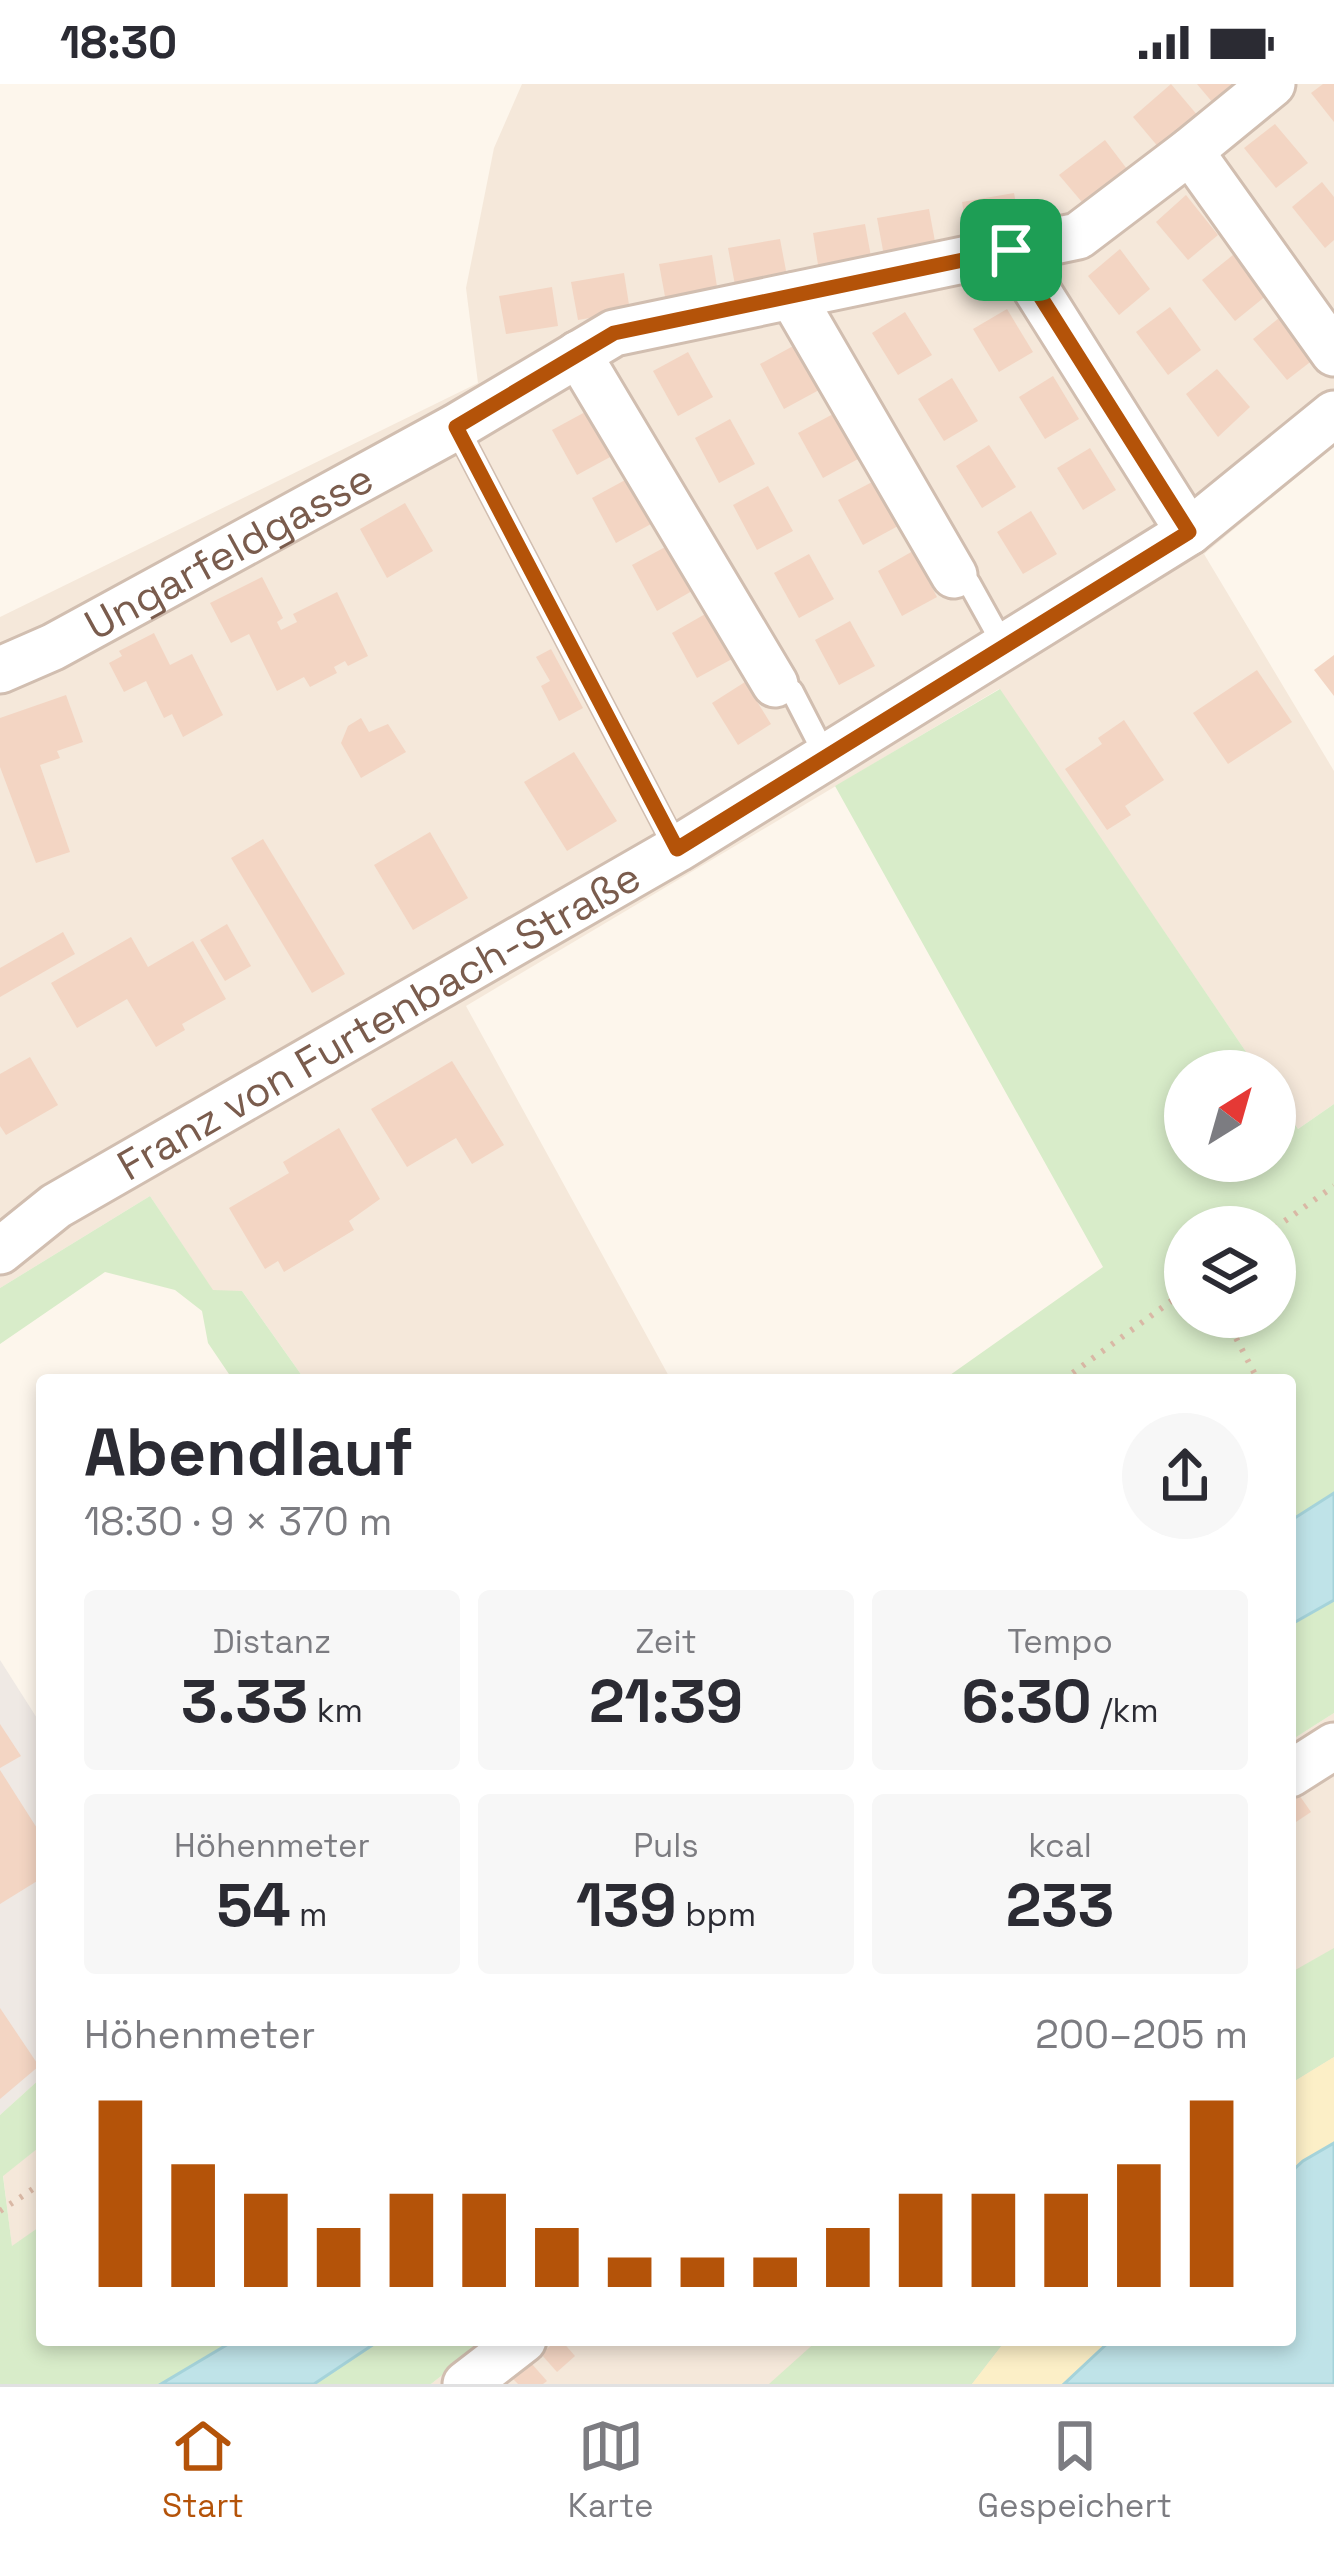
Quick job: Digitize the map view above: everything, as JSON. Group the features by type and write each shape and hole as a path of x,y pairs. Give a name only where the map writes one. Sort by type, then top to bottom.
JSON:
{"street":[{"path":"1272,84 1190,151 1334,353"},
{"name":"Ungarfeldgasse","path":"0,670 53,646 456,427 614,333 1078,236 1190,151"},
{"path":"1011,250 1189,532"},
{"path":"792,296 954,575"},
{"path":"578,354 775,683"},
{"name":"Franz von Furtenbach-Straße","path":"0,1252 56,1206 677,849 1189,532 1334,414"},
{"path":"1296,1770 1334,1746"},
{"path":"466,2384 515,2346"}],"lane":[{"path":"456,427 677,849"},
{"path":"954,575 969,583 1004,646"},
{"path":"775,683 792,691 826,757"}],"path":[{"path":"1296,1213 1334,1186"},
{"path":"1071,1374 1164,1306"},
{"path":"1236,1338 1255,1374"},
{"path":"0,2211 36,2187"}],"shaded area":[{"path":"522,84 1334,84 1334,446 1204,554 1334,771 1334,1104 1298,1129 1296,1050 1245,1050 999,689 466,1006 668,1374 301,1374 242,1291 213,1291 150,1196 0,1288 0,617 478,383 466,288 494,148"},
{"path":"0,1660 36,1717 36,2082 0,2115"},
{"path":"1334,1713 1334,2384 431,2384 479,2346 1296,2346 1296,1737"},
{"path":"36,2150 36,2229 12,2247 3,2175"}],"green space":[{"path":"1000,689 1245,1050 1164,1050 1164,1182 1296,1182 1296,1126 1334,1104 1334,1493 1296,1517 1296,1374 951,1374 1103,1267 835,786"},
{"path":"150,1196 213,1290 242,1291 301,1374 229,1374 208,1343 202,1311 175,1290 105,1272 0,1344 0,1288"},
{"path":"1334,1600 1334,1713 1296,1737 1296,1622"},
{"path":"1334,1948 1334,2057 1296,2080 1296,1970"},
{"path":"36,2082 36,2150 3,2176 12,2246 36,2229 36,2346 225,2346 161,2384 0,2384 0,2115"},
{"path":"371,2346 479,2346 431,2384 314,2384"},
{"path":"811,2346 1001,2346 972,2384 769,2384"}],"sand":[{"path":"1334,2057 1334,2143 1296,2167 1296,2080"},
{"path":"1001,2346 1105,2346 1064,2384 972,2384"}],"water":[{"path":"1334,1493 1334,1600 1296,1622 1296,1517"},
{"path":"1334,2143 1334,2384 1064,2384 1105,2346 1296,2346 1296,2167"},
{"path":"225,2346 371,2346 314,2384 161,2384"}],"building":[{"path":"1171,84 1198,116 1160,149 1133,117"},
{"path":"1197,84 1235,84 1213,103"},
{"path":"1323,84 1334,84 1334,122 1311,93"},
{"path":"1275,124 1308,163 1276,188 1244,148"},
{"path":"1105,140 1130,173 1087,208 1059,175"},
{"path":"1322,182 1334,197 1334,240 1325,248 1292,207"},
{"path":"1014,193 1021,231 968,240 962,202"},
{"path":"1186,195 1218,235 1188,260 1156,222"},
{"path":"929,209 936,247 884,256 877,218"},
{"path":"865,224 872,262 819,271 813,233"},
{"path":"780,239 787,276 735,285 728,248"},
{"path":"1120,249 1150,289 1119,315 1088,276"},
{"path":"712,255 718,293 666,302 659,264"},
{"path":"1233,255 1267,295 1235,321 1202,280"},
{"path":"624,273 630,311 578,320 571,282"},
{"path":"552,287 558,326 506,334 499,296"},
{"path":"1170,307 1201,350 1168,375 1136,332"},
{"path":"1007,309 1033,352 999,372 973,329"},
{"path":"905,312 932,355 898,375 872,333"},
{"path":"1284,314 1318,356 1287,380 1253,339"},
{"path":"795,345 819,390 784,409 760,364"},
{"path":"688,352 713,397 678,416 653,371"},
{"path":"1217,369 1250,407 1218,437 1186,394"},
{"path":"1053,376 1079,419 1045,439 1019,397"},
{"path":"952,378 978,421 944,441 918,399"},
{"path":"587,411 612,456 577,475 552,430"},
{"path":"833,414 858,459 823,478 798,433"},
{"path":"730,419 755,464 719,483 695,438"},
{"path":"989,445 1016,487 982,508 956,466"},
{"path":"1090,448 1116,490 1083,510 1057,468"},
{"path":"627,479 651,524 616,543 592,498"},
{"path":"874,481 898,526 863,545 838,500"},
{"path":"768,486 793,531 757,550 733,505"},
{"path":"405,503 433,551 387,578 360,529"},
{"path":"1031,511 1057,554 1023,574 997,532"},
{"path":"667,546 692,591 657,611 632,565"},
{"path":"913,551 937,597 902,616 878,571"},
{"path":"809,554 834,599 799,618 774,573"},
{"path":"262,577 283,618 277,622 281,630 297,622 293,614 337,592 368,656 348,666 345,661 334,667 337,673 310,687 304,677 277,691 249,634 231,643 210,603"},
{"path":"707,613 732,659 697,678 672,633"},
{"path":"850,621 875,666 839,685 815,640"},
{"path":"154,633 170,665 192,654 223,715 183,737 172,714 164,718 146,681 124,692 109,663 122,656 119,651"},
{"path":"551,649 583,708 559,721 541,686 550,681 536,657"},
{"path":"1334,655 1334,696 1314,670"},
{"path":"1257,670 1292,722 1228,764 1193,713"},
{"path":"745,682 771,724 738,745 712,703"},
{"path":"66,695 83,742 57,751 60,758 40,765 70,852 36,863 0,767 0,718"},
{"path":"361,718 369,732 388,724 406,752 361,778 341,743 348,726"},
{"path":"1124,720 1164,780 1125,806 1131,815 1107,830 1065,769 1102,744 1098,738"},
{"path":"574,752 617,821 567,851 524,782"},
{"path":"430,832 468,898 413,930 374,865"},
{"path":"263,839 345,974 312,993 231,858"},
{"path":"227,924 251,966 225,981 200,940"},
{"path":"63,932 75,954 0,997 0,968"},
{"path":"131,937 148,967 193,941 226,999 182,1024 185,1030 156,1047 127,999 77,1028 51,983"},
{"path":"30,1057 58,1105 6,1135 0,1126 0,1074"},
{"path":"452,1061 504,1145 472,1164 456,1138 407,1167 371,1109"},
{"path":"339,1128 380,1199 349,1221 354,1230 284,1272 278,1261 265,1269 229,1208 289,1173 283,1162"},
{"path":"0,1724 21,1756 0,1768"},
{"path":"0,1770 36,1827 36,1882 0,1904"},
{"path":"1296,1793 1311,1812 1296,1822"},
{"path":"0,2008 36,2069 0,2099"},
{"path":"550,2346 566,2346 575,2356 557,2372 541,2354"},
{"path":"531,2363 547,2381 518,2384 513,2379"}],"route":[{"path":"1011,250 1189,532 677,849 456,427 614,333 1011,250"}]}
